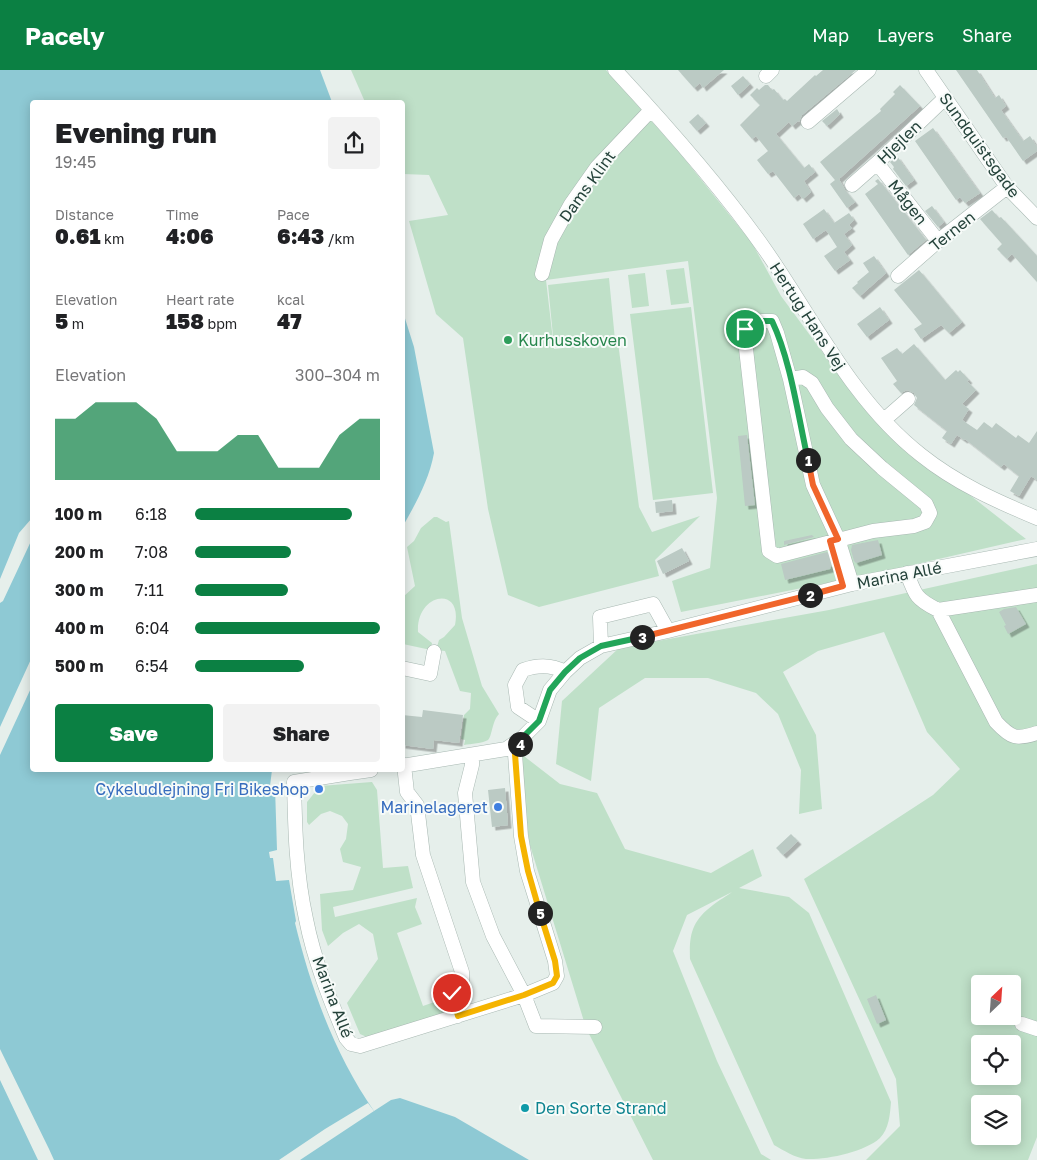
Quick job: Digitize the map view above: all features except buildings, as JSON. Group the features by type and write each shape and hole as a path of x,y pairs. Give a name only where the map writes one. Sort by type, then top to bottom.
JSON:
{"street":[{"name":"Hertug Hans Vej","path":"615,70 723,195 765,250 849,377 884,420 920,455 953,478 992,499 1037,518"},
{"path":"808,122 869,70"},
{"name":"Sundquistsgade","path":"926,70 1007,187 1037,218"},
{"name":"Hjejlen","path":"852,185 944,98"},
{"name":"Dams Klint","path":"542,274 551,240 571,204 597,167 651,110"},
{"name":"Mågen","path":"877,163 938,241"},
{"name":"Ternen","path":"898,276 938,241 1007,187"},
{"path":"790,379 803,377 812,383 827,408 851,439 882,468 926,504 930,513 925,522 914,526 873,531 834,540 778,556 769,552 745,329 762,321 772,321 777,333 790,379 813,485 834,540 847,585"},
{"path":"884,420 908,399"},
{"name":"Marina Allé","path":"405,765 506,749 522,738 539,721 550,690 565,672 580,658 601,646 668,631 847,585 1037,549"},
{"path":"907,573 914,594 924,603 938,610 1037,595"},
{"path":"601,646 600,617 653,604 668,631"},
{"path":"938,610 996,722 1008,734 1023,738 1037,733"},
{"path":"405,669 430,674 434,652"},
{"path":"539,721 518,707 515,685 523,670 538,665 565,672"},
{"name":"Marina Allé","path":"350,772 294,782 296,853 306,919 326,990 346,1038 351,1044 360,1046 524,995 553,983 557,976 555,961 528,871 521,836 515,754 522,738"},
{"path":"472,755 472,765 465,793 473,882 493,936 524,995 536,1026 595,1028"},
{"path":"404,772 407,792 417,805 423,855 462,972 462,982 452,993 458,1016"},
{"path":"1022,1024 1037,1029"}],"green space":[{"name":"Kurhusskoven","path":"351,70 606,70 679,152 752,243 781,296 835,369 896,443 971,496 1026,539 882,572 681,612 672,581 710,568 717,498 688,261 546,280 554,349 618,342 639,507 652,532 700,516 655,560 659,576 539,607 508,595 488,509 463,338 436,314 409,221 448,215 429,175 405,174 405,100 364,100"},
{"path":"684,268 689,303 671,305 666,270"},
{"path":"645,273 649,306 632,308 628,275"},
{"path":"609,278 615,340 554,346 548,285"},
{"path":"691,307 713,493 653,500 630,314"},
{"path":"434,517 446,522 449,521 462,618 482,686 499,714 488,740 480,743 464,745 465,740 461,739 464,715 470,709 471,693 460,691 445,651 436,650 439,640 455,625 456,612 452,604 446,599 431,602 424,609 419,619 418,632 432,643 431,650 405,644 405,595 415,586 407,547 414,541 421,528"},
{"path":"1037,564 1037,1137 1028,1160 866,1160 900,1126 896,1079 804,879 933,795 960,769 927,732 884,632 818,651 783,672 816,735 822,809 799,814 801,770 778,714 756,693 708,678 645,678 599,708 591,781 556,764 562,701 619,648 829,610"},
{"path":"520,753 560,784 597,793 625,849 711,873 753,849 762,876 739,888 789,897 809,913 891,1102 887,1126 880,1138 855,1151 814,1159 806,1159 789,1154 774,1145 690,959 691,935 696,923 715,903 732,892 687,915 673,951 717,1061 761,1154 771,1160 653,1160 586,1028 529,842"},
{"path":"372,782 377,790 383,868 408,866 413,888 333,907 335,917 417,898 415,907 422,924 397,933 423,1006 446,998 446,1006 443,1013 369,1038 360,1034 347,1003 378,959 373,934 359,924 343,933 328,946 322,930 320,894 353,890 361,867 343,862 340,849 346,839 348,824 342,816 330,811 321,814 309,825 307,822 307,802 320,786"}],"water":[{"path":"0,70 320,70 331,100 30,100 30,772 272,772 270,786 275,787 277,850 269,852 270,858 273,858 276,881 289,880 295,923 317,997 336,1044 360,1090 374,1111 391,1100 400,1098 455,1117 529,1160 0,1160"},
{"path":"405,318 414,347 434,453 432,463 417,500 405,522"}],"pier":[{"path":"30,520 30,543 3,601 0,603 0,579 19,533"},
{"path":"30,661 30,690 0,755 0,727"},
{"path":"0,1049 54,1160 38,1160 0,1080"},
{"path":"368,1103 374,1111 300,1160 279,1160 325,1129"}],"place":[{"name":"Kurhusskoven","path":"508,340"},
{"name":"Cykeludlejning Fri Bikeshop","path":"319,789"},
{"name":"Marinelageret","path":"498,807"},
{"name":"Den Sorte Strand","path":"525,1108"}],"route":[{"path":"452,993 458,1016 524,995 553,983 557,976 555,961 528,871 521,836 515,754 522,738 539,721 550,690 565,672 580,658 601,646 668,631 843,586 830,541 838,539 813,485 790,379 777,333 772,321 762,321 745,329"}]}
